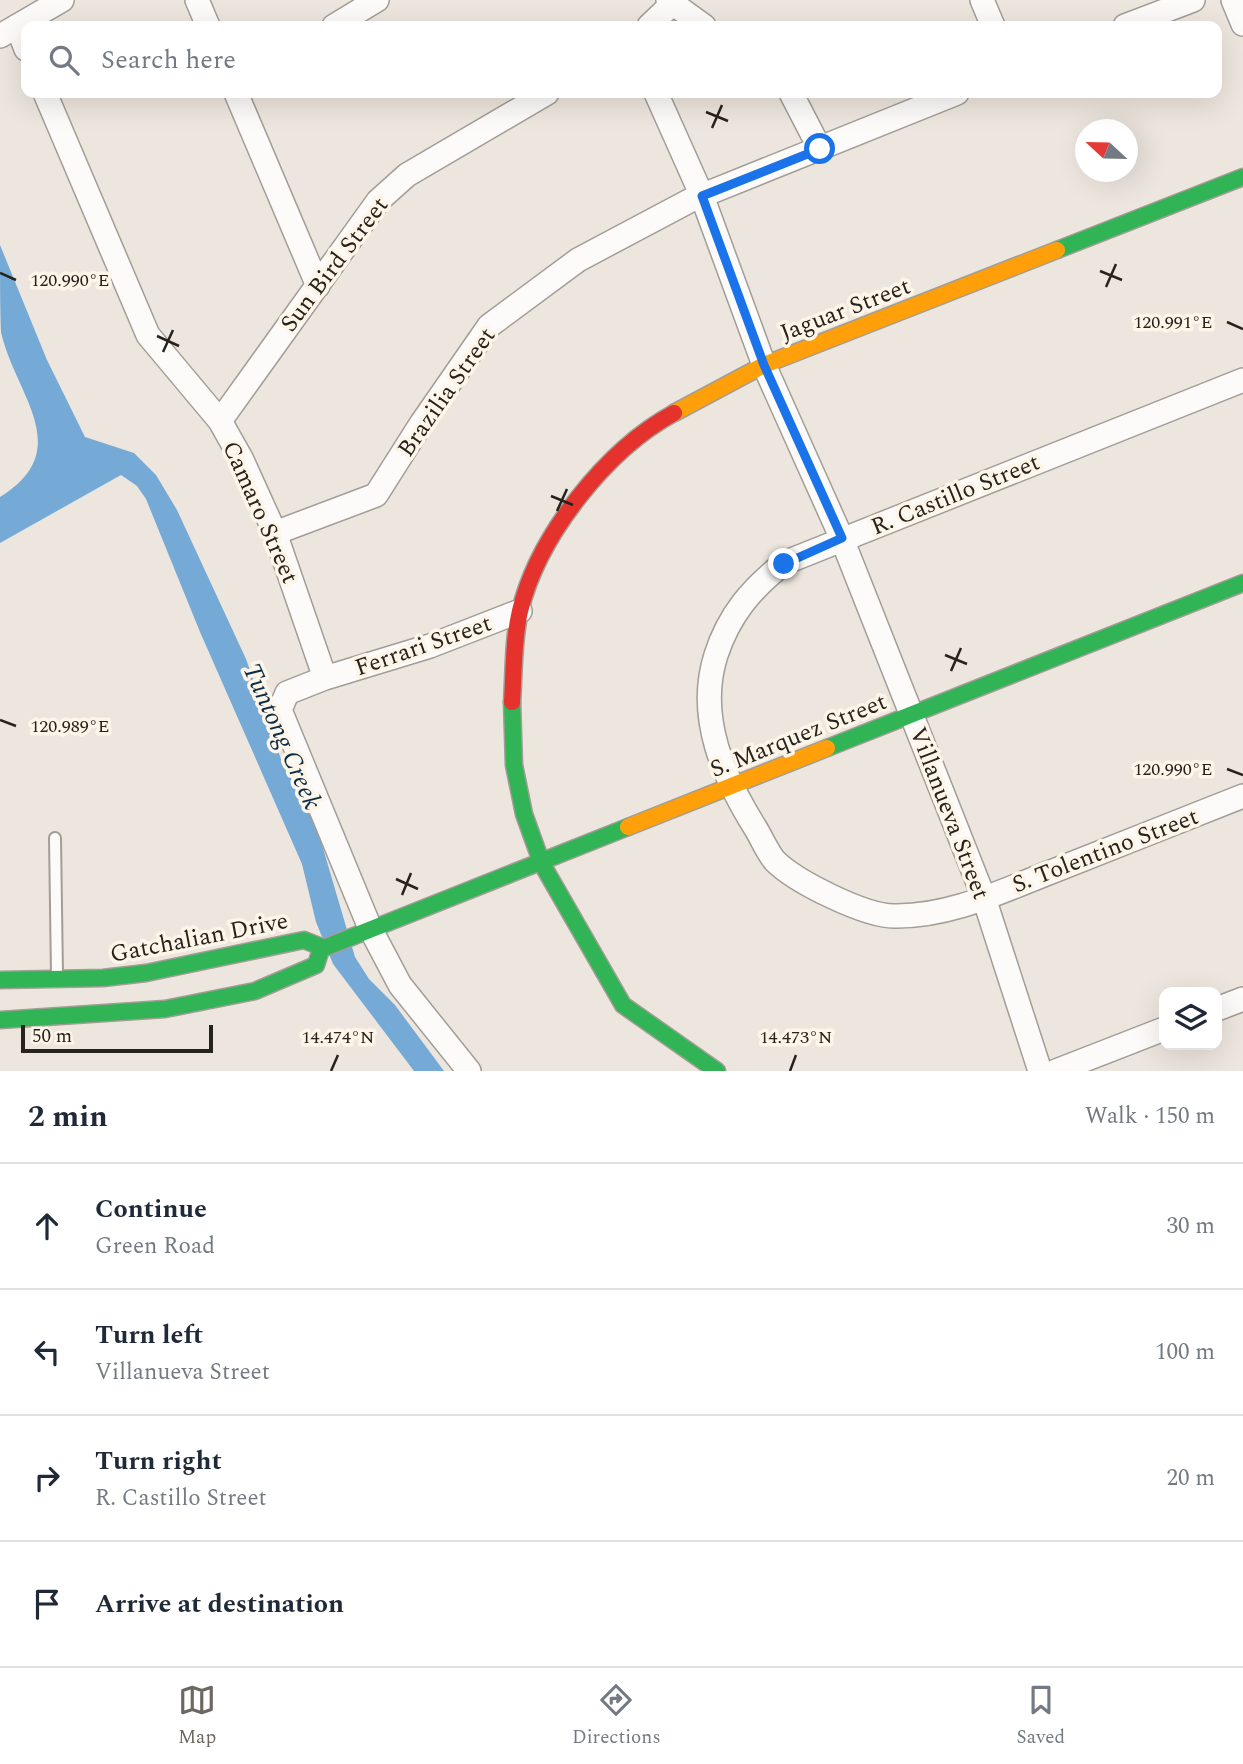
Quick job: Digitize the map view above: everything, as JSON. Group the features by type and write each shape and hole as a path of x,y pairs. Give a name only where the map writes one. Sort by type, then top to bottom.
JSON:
{"street":[{"path":"25,21 62,0"},
{"path":"197,0 206,21"},
{"path":"342,21 377,0"},
{"path":"982,0 991,21"},
{"path":"1138,21 1193,0"},
{"path":"1233,0 1243,24"},
{"path":"653,21 671,1 697,21"},
{"path":"8,31 21,44"},
{"name":"Camaro Street","path":"47,98 148,335 220,421 242,460 275,533 325,678"},
{"path":"238,98 318,286"},
{"name":"Sun Bird Street","path":"220,421 378,201 407,175 538,98"},
{"name":"Villanueva Street","path":"658,98 764,365 842,538 984,898 1040,1071"},
{"path":"794,98 820,149"},
{"name":"Brazilia Street","path":"275,533 376,495 489,326 578,260 697,198 945,98"},
{"name":"Jaguar Street","path":"718,1071 623,1005 542,864 524,814 514,765 511,716 520,611 559,524 590,485 630,443 681,409 764,365 1243,177"},
{"name":"R. Castillo Street","path":"729,787 715,743 710,697 715,657 729,621 753,588 784,564 842,538 1243,380"},
{"name":"S. Marquez Street","path":"362,931 542,864 1243,583"},
{"name":"Ferrari Street","path":"325,678 430,646 520,611"},
{"path":"325,678 287,693 280,710 362,931 400,985 470,1071"},
{"name":"S. Tolentino Street","path":"729,787 775,861 834,899 891,916 938,912 984,898 1243,796"},
{"name":"Gatchalian Drive","path":"0,1020 165,1009 251,972 304,940 322,948 362,931"},
{"name":"Gatchalian Drive","path":"0,980 146,973 251,972 316,965 322,948"},
{"path":"1222,1007 1243,999"},
{"path":"1056,1071 1159,1031"}],"lane":[{"path":"55,838 57,979"}],"water":[{"path":"0,245 47,360 85,437 134,453 156,475 177,510 246,659 282,762 315,821 355,957 369,979 395,1005 444,1071 414,1071 333,964 316,922 302,864 200,632 146,499 137,486 121,475 0,543 0,497 23,479 35,460 38,440 35,420 1,332"}],"traffic: fast":[{"path":"1057,250 1243,177"},
{"path":"827,748 1243,583"},
{"path":"512,702 514,765 524,814 542,864 623,1005 717,1071"},
{"path":"0,980 103,978 146,973 304,940 324,948 628,827"},
{"path":"0,1020 165,1009 255,991 316,965 321,949"}],"traffic: slow":[{"path":"674,413 764,365 1057,250"},
{"path":"628,827 827,748"}],"traffic: jam":[{"path":"512,702 520,611 542,554 578,498 600,472 649,429 674,413"}],"route":[{"path":"784,564 842,538 764,365 702,196 820,149"}],"water label":[{"name":"Tuntong Creek","path":"283,736"}]}
